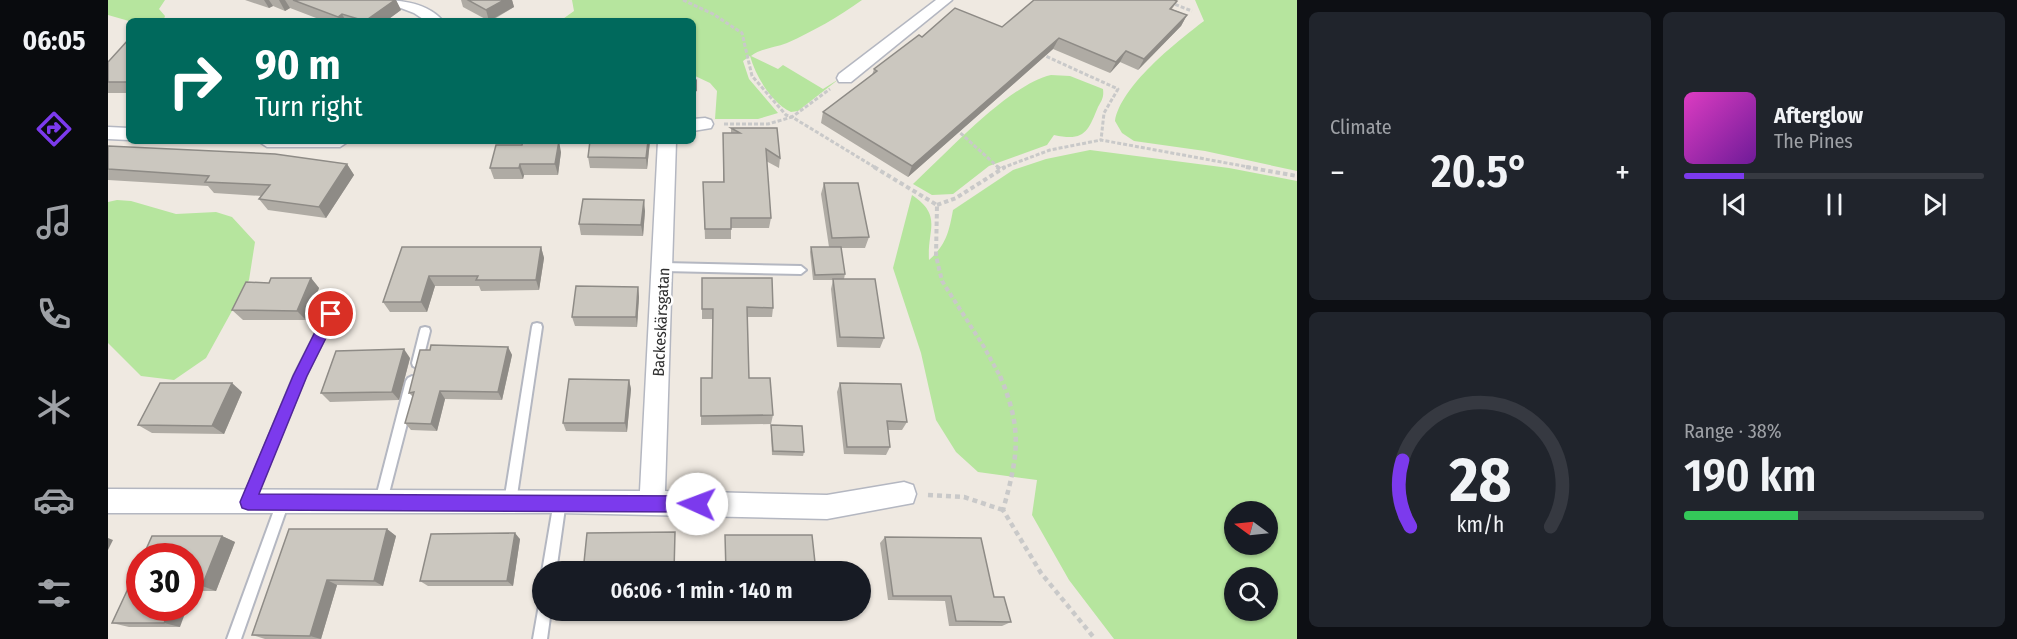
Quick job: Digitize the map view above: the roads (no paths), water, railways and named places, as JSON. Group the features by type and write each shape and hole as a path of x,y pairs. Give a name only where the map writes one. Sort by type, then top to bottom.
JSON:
{"street":[{"path":"387,0 419,10 431,18"},
{"path":"845,78 945,0"},
{"path":"108,133 126,134"},
{"name":"Backeskärsgatan","path":"652,502 668,144"},
{"path":"108,501 560,501 826,507 904,494"}],"lane":[{"path":"664,267 801,270"},
{"path":"248,502 300,376 331,314"},
{"path":"510,502 537,327"},
{"path":"381,501 425,331"},
{"path":"551,561 560,501"},
{"path":"234,639 284,502"},
{"path":"540,639 542,621"}]}
